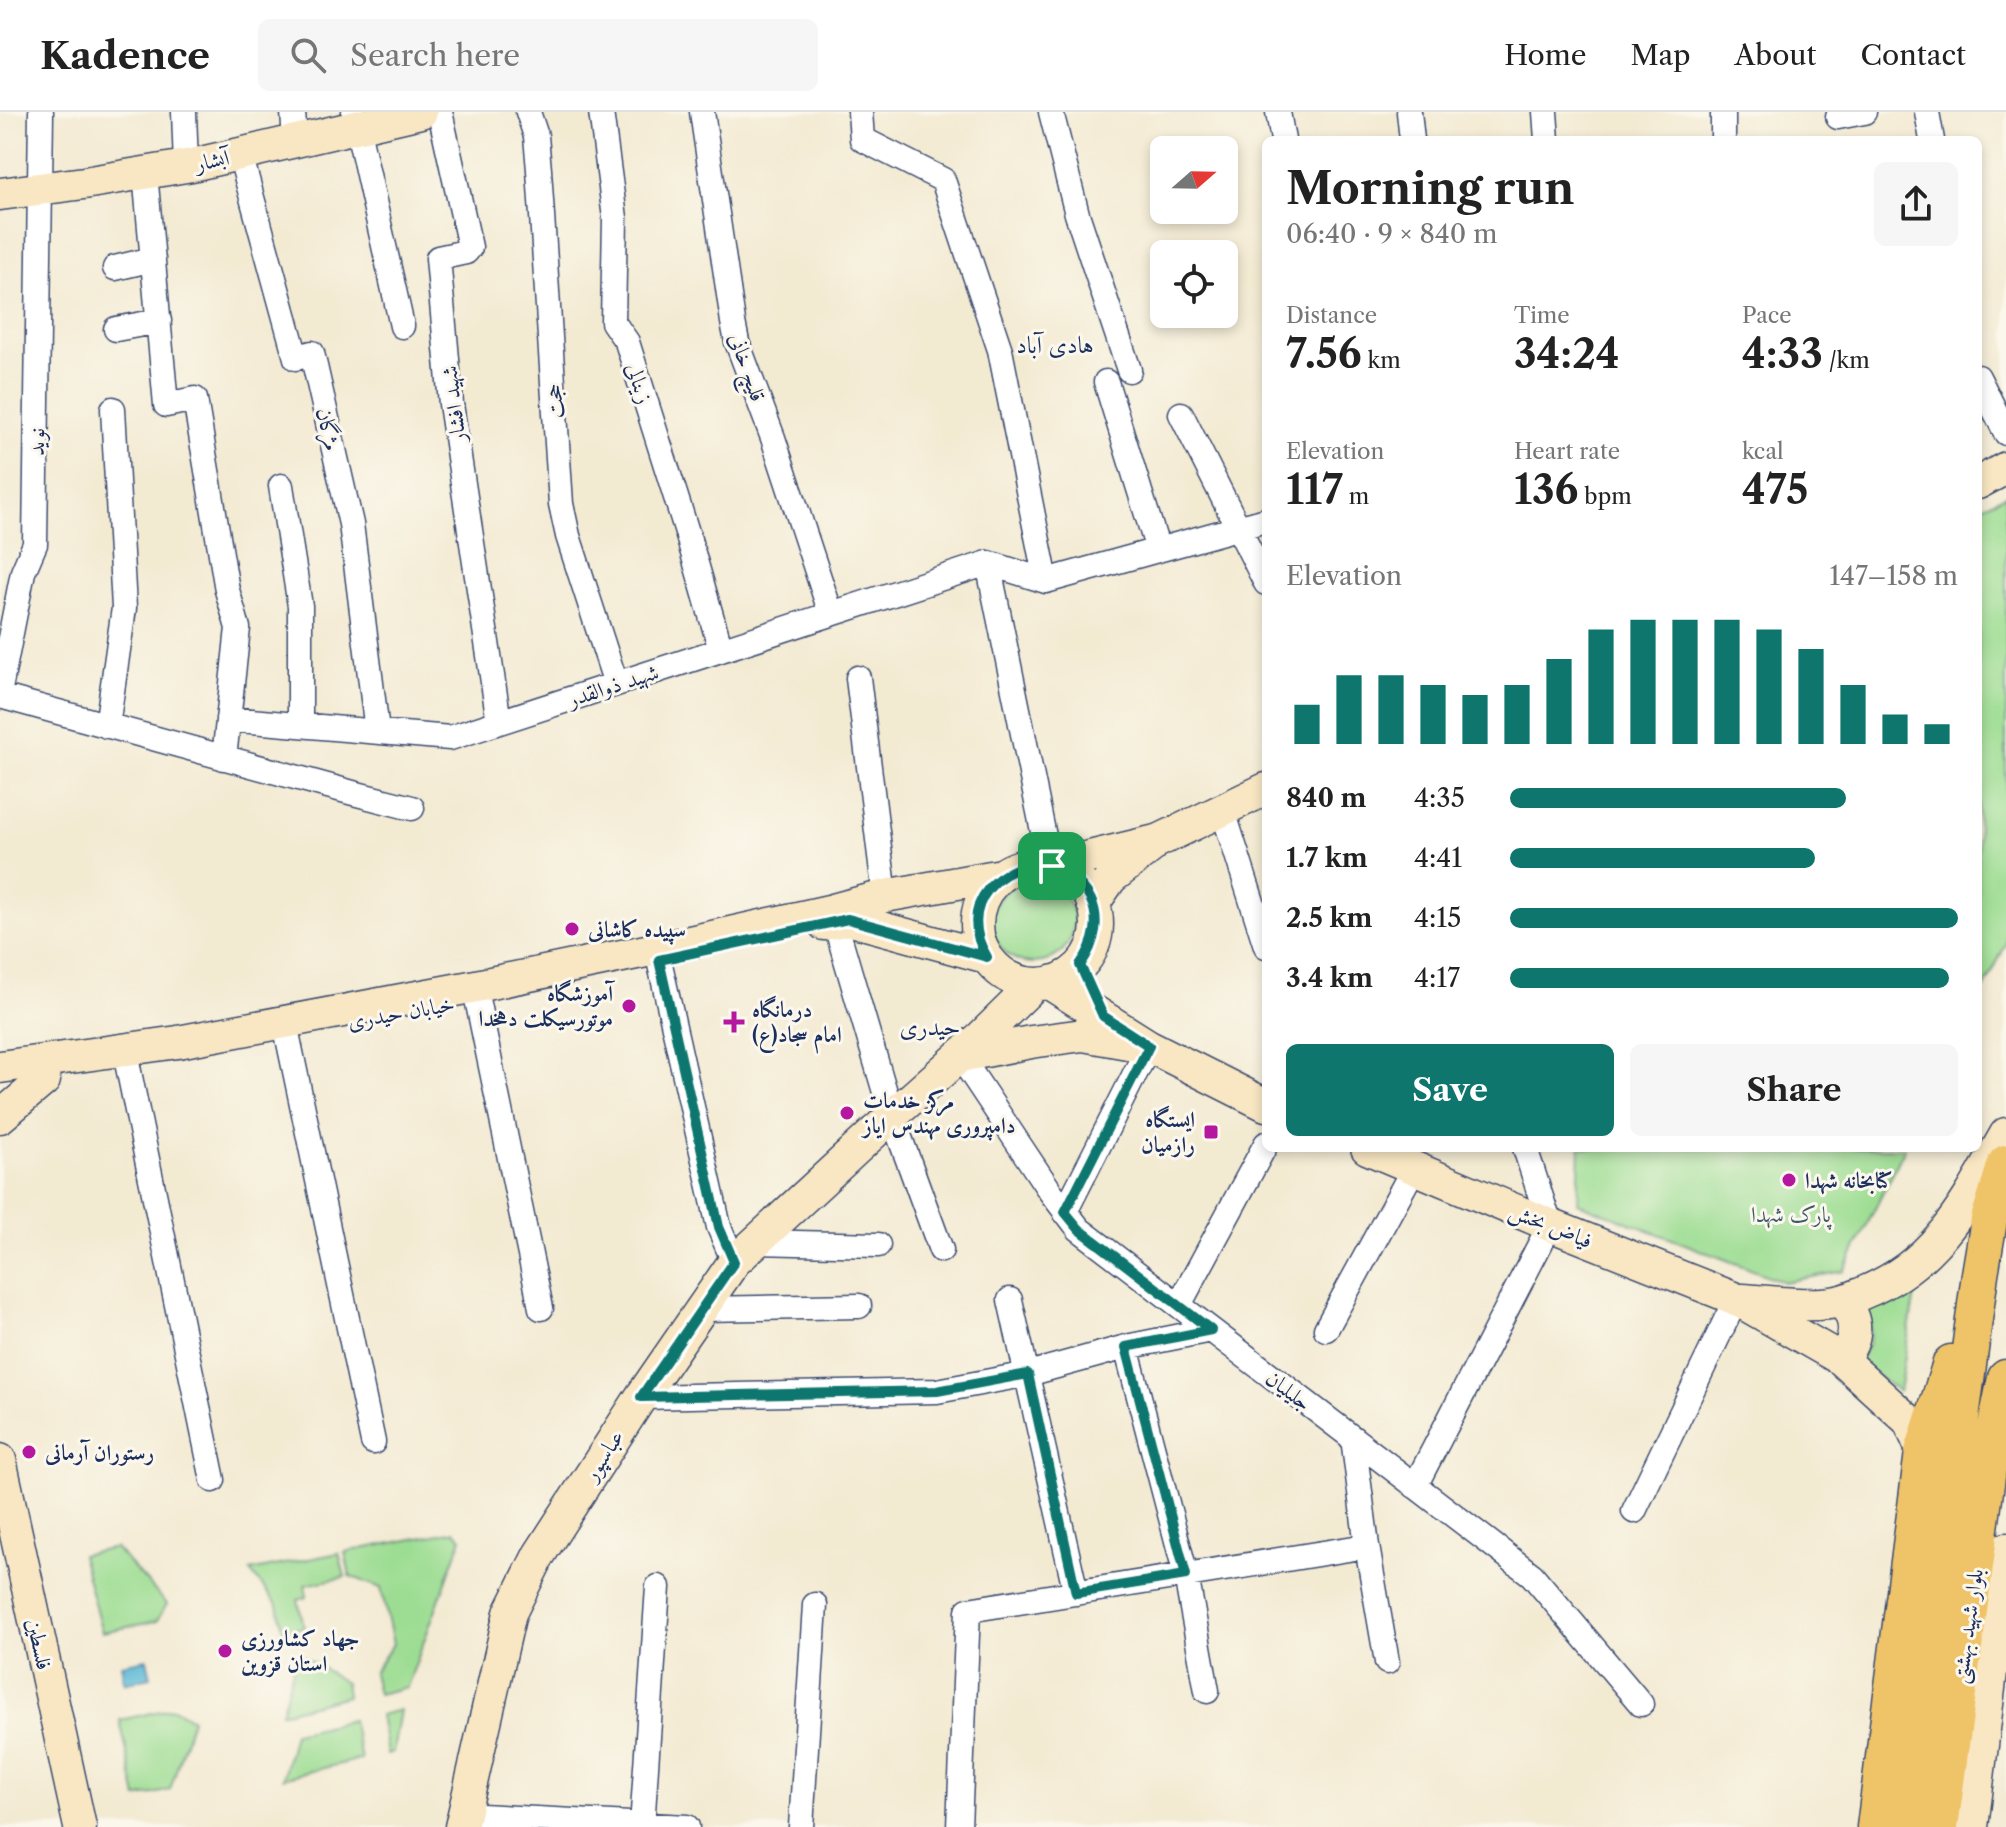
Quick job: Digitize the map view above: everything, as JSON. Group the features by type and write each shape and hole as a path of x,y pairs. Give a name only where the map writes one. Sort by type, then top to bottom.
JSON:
{"main road":[{"path":"1907,1827 1980,1274 1989,1220 2006,1163"},
{"path":"1875,1827 1923,1452 1980,1274"},
{"name":"بلوار شهید بهشتی","path":"1940,1827 1989,1461 2006,1378"}],"street":[{"name":"نوید","path":"0,689 23,572 35,544 41,112"},
{"path":"184,112 186,166"},
{"name":"آبشار","path":"0,194 145,173 240,154 294,127 421,112"},
{"name":"شهید افشار","path":"440,112 470,247 466,252 438,258 451,404 499,722"},
{"name":"حجت","path":"528,112 536,136 539,170 561,504 568,536 616,684"},
{"name":"زینالی","path":"601,112 615,218 613,322 627,342 721,650"},
{"name":"قلیچ خانی","path":"702,112 737,342 773,438 831,614"},
{"path":"860,112 862,139 943,180 1000,350 1046,581"},
{"path":"1051,112 1077,214 1129,370"},
{"path":"1278,112 1282,136"},
{"path":"1409,112 1412,136"},
{"path":"1545,112 1547,136"},
{"path":"1723,112 1723,136"},
{"path":"1839,115 1864,112"},
{"path":"1927,112 1931,136"},
{"path":"355,119 402,326"},
{"name":"مژگان","path":"240,154 296,358 312,353 351,524 377,731"},
{"path":"145,173 166,405 195,399 227,590 238,628 224,758"},
{"path":"115,268 153,259"},
{"path":"116,329 159,321"},
{"path":"1106,382 1158,550"},
{"path":"1982,385 2006,433"},
{"path":"107,726 124,608 113,409"},
{"path":"1181,414 1262,575"},
{"path":"1982,481 2006,468"},
{"path":"281,486 300,606 300,725"},
{"path":"1052,866 988,563 1046,581 1262,521"},
{"name":"شهید ذوالقدر","path":"228,719 450,738 988,563"},
{"path":"858,678 885,896"},
{"path":"0,696 412,808"},
{"path":"1052,866 1160,840 1262,791"},
{"path":"1223,811 1262,933"},
{"path":"1093,904 1111,878 1160,840"},
{"path":"843,916 885,896 1002,875 1034,864 1052,866 1069,874 1084,887 1093,904 1096,920 1090,952 1066,976 1042,983 1016,981 1000,971 987,957 979,941 977,922 980,904 989,888 1002,875"},
{"path":"843,916 987,957"},
{"path":"843,916 892,1116 941,1250"},
{"name":"خیابان حیدری","path":"0,1088 477,999 843,916"},
{"name":"خیابان حیدری","path":"0,1067 208,1037 843,916"},
{"path":"659,960 719,1227 745,1252 878,1245"},
{"path":"1080,965 1103,1016"},
{"path":"1042,983 1103,1016 1149,1046 1262,1103"},
{"name":"عباسپور","path":"462,1821 510,1613 539,1555 641,1397 745,1252 1042,983"},
{"path":"477,999 541,1308"},
{"path":"287,1033 373,1442"},
{"path":"960,1056 1083,1035 1149,1046"},
{"path":"1065,1212 1149,1046"},
{"name":"جلیلیان","path":"960,1056 1079,1229 1532,1575 1641,1704"},
{"path":"127,1062 213,1480"},
{"path":"0,1117 44,1080"},
{"path":"1736,1299 1807,1304 1842,1301 1887,1283 1921,1259 1960,1214 2006,1134"},
{"path":"1179,1305 1262,1151"},
{"name":"فیاض بخش","path":"1376,1152 1736,1299"},
{"path":"1415,1486 1550,1225 1526,1152"},
{"path":"1326,1329 1414,1168"},
{"path":"1736,1299 1841,1359 1909,1421 1923,1452"},
{"path":"1634,1511 1736,1299"},
{"path":"1010,1300 1076,1593"},
{"path":"1841,1359 1855,1335 1853,1317 1842,1301"},
{"path":"702,1309 859,1306"},
{"path":"641,1397 937,1391 1028,1374 1126,1347 1211,1330"},
{"path":"1126,1347 1186,1575 1207,1691"},
{"path":"1989,1461 2006,1427"},
{"path":"1353,1438 1387,1662"},
{"name":"فلسطین","path":"0,1460 80,1827"},
{"name":"فلسطین","path":"0,1532 64,1827"},
{"path":"959,1827 968,1610 1367,1546"},
{"path":"1972,1827 2006,1549"},
{"path":"642,1826 658,1587"},
{"path":"801,1827 815,1605"},
{"path":"462,1821 687,1827"}],"green space":[{"path":"2006,495 2006,944 1982,993 1982,506"},
{"path":"1033,881 1049,884 1062,893 1071,906 1074,922 1071,938 1062,951 1049,960 1033,963 1017,960 1004,951 995,938 992,922 995,906 1004,893 1017,884"},
{"name":"پارک شهدا","path":"1580,1152 1903,1152 1844,1271 1784,1282 1578,1203"},
{"path":"1917,1281 1899,1392 1857,1361 1867,1348 1870,1335 1863,1306"},
{"path":"455,1531 462,1538 407,1687 378,1694 373,1673 393,1644 381,1588 350,1576 345,1552"},
{"path":"115,1548 167,1604 157,1621 102,1632 81,1555"},
{"path":"339,1553 345,1577 305,1585 307,1597 298,1600 304,1627 283,1631 278,1605 250,1571"},
{"path":"304,1656 345,1683 347,1696 281,1713 296,1658"},
{"path":"174,1708 192,1719 170,1790 137,1798 120,1720"},
{"path":"400,1710 393,1752 387,1754 380,1715"},
{"path":"352,1720 361,1759 283,1778 294,1733"}],"water":[{"path":"147,1659 151,1677 124,1683 121,1664"}],"place":[{"name":"سپیده کاشانی","path":"572,929"},
{"name":"آموزشگاه موتورسیکلت دهخدا","path":"629,1006"},
{"name":"درمانگاه امام سجاد(ع)","path":"734,1022"},
{"name":"مرکز خدمات دامپروری مهندس ایاز","path":"847,1113"},
{"name":"ایستگاه رازمیان","path":"1211,1132"},
{"name":"کتابخانه شهدا","path":"1789,1180"},
{"name":"رستوران آرمانی","path":"29,1452"},
{"name":"جهاد کشاورزی استان قزوین","path":"225,1651"}],"district":[{"name":"هادی آباد","path":"1055,345"},
{"name":"حیدری","path":"930,1027"}],"route":[{"path":"1034,864 1052,866 1069,874 1084,887 1093,904 1095,936 1090,952 1080,965 1103,1016 1149,1046 1065,1212 1079,1229 1211,1330 1126,1347 1186,1575 1076,1593 1028,1374 937,1391 641,1397 734,1262 719,1227 659,960 848,919 987,957 979,941 977,922 980,904 989,888 1002,875 1018,867 1034,864"}]}
